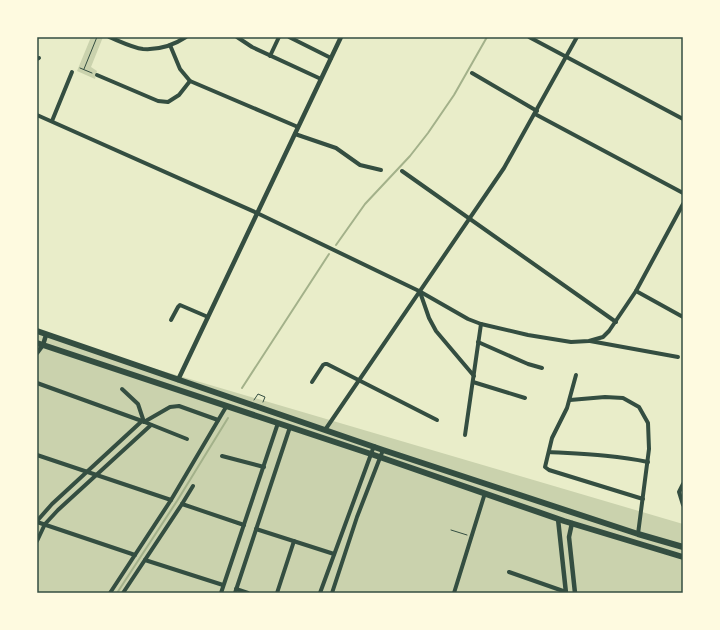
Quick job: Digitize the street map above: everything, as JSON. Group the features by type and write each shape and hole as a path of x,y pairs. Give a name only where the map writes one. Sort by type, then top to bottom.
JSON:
{"main road":[{"path":"37,331 383,450 638,534 683,547"},
{"path":"40,344 371,454 558,519 683,557"}],"street":[{"path":"109,37 142,49 158,48 186,37"},
{"path":"237,37 252,47 321,80"},
{"path":"270,56 279,37"},
{"path":"289,37 331,58"},
{"path":"178,380 341,37"},
{"path":"529,37 683,120"},
{"path":"538,42 541,37"},
{"path":"325,430 504,168 577,37"},
{"path":"170,44 180,69 190,81 298,127"},
{"path":"52,121 72,72"},
{"path":"472,73 536,113 683,194"},
{"path":"97,75 158,101 168,102 179,95 190,81"},
{"path":"37,115 257,213 419,292 468,319 481,324 528,335 571,342 589,341 603,337 616,322 636,291 683,204"},
{"path":"295,134 336,148 360,165 381,170"},
{"path":"402,171 616,322"},
{"path":"678,214 683,217"},
{"path":"636,291 683,317"},
{"path":"419,292 428,318 436,331 474,376"},
{"path":"171,320 180,305 208,317"},
{"path":"466,435 481,324"},
{"path":"37,353 40,344 46,335"},
{"path":"589,341 678,357"},
{"path":"478,342 528,364 542,368"},
{"path":"312,382 325,364 437,420"},
{"path":"576,375 567,408 552,438 545,467 549,470 643,499"},
{"path":"473,382 524,398"},
{"path":"37,384 187,439"},
{"path":"122,390 138,404 143,422"},
{"path":"570,400 605,396 623,398 639,407 648,423 650,449 638,534"},
{"path":"135,555 37,522 52,504 143,422 170,407 179,406 218,420"},
{"path":"110,593 171,500 226,406"},
{"path":"221,593 278,423"},
{"path":"37,541 45,524 58,510 151,425"},
{"path":"248,593 235,591 290,427"},
{"path":"320,593 374,446"},
{"path":"332,593 357,517 383,450"},
{"path":"549,452 614,456 648,462"},
{"path":"37,454 171,500"},
{"path":"222,456 264,467"},
{"path":"683,484 680,492 683,505"},
{"path":"123,593 193,486"},
{"path":"454,593 485,493"},
{"path":"182,504 244,525"},
{"path":"509,572 566,592 558,519"},
{"path":"572,523 569,537 575,593"},
{"path":"256,529 334,554"},
{"path":"277,593 294,541"},
{"path":"145,560 223,585"}],"path":[{"path":"84,69 97,37"},
{"path":"80,68 97,75"},
{"path":"258,394 265,396"},
{"path":"451,530 471,537"}],"green space":[{"path":"91,37 103,37 91,67 97,71 95,79 77,71"},
{"path":"37,334 683,524 683,593 37,593"}],"waterway":[{"path":"336,245 365,204 410,156 428,133 454,95 487,37"},
{"path":"242,388 329,254"},
{"path":"117,593 177,501 228,418"}]}
